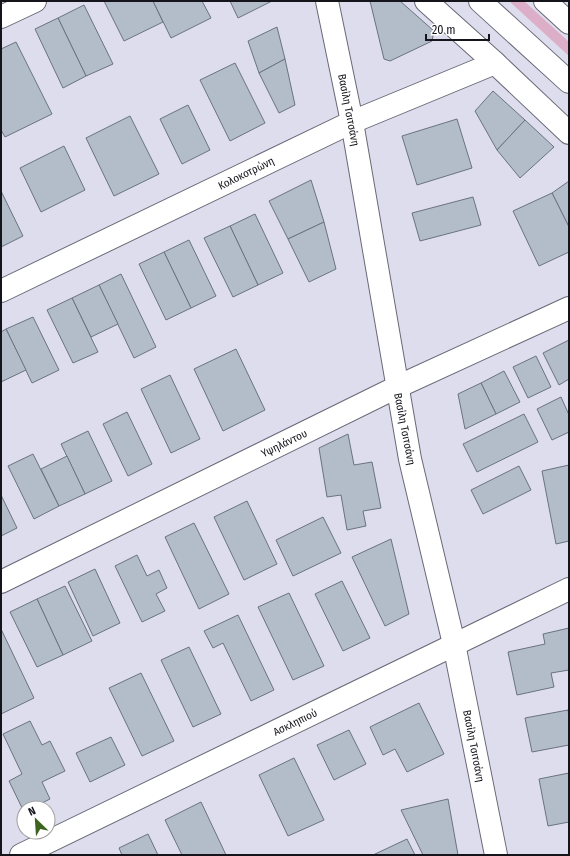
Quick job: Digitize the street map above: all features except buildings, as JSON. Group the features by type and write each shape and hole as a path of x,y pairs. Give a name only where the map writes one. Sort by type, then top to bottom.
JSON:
{"street":[{"path":"1,17 35,1"},
{"name":"Βασίλη Τσιτσάνη","path":"327,1 352,122 410,459 454,644 496,855"},
{"path":"426,1 495,63 569,133"},
{"path":"480,1 569,82"},
{"path":"545,1 569,23"},
{"name":"Κολοκοτρώνη","path":"1,291 352,122 495,63"},
{"name":"Υψηλάντου","path":"1,582 397,387 569,308"},
{"name":"Ασκληπιού","path":"22,855 569,589"}],"shaded area":[{"path":"509,1 524,1 569,42 569,56"}]}
